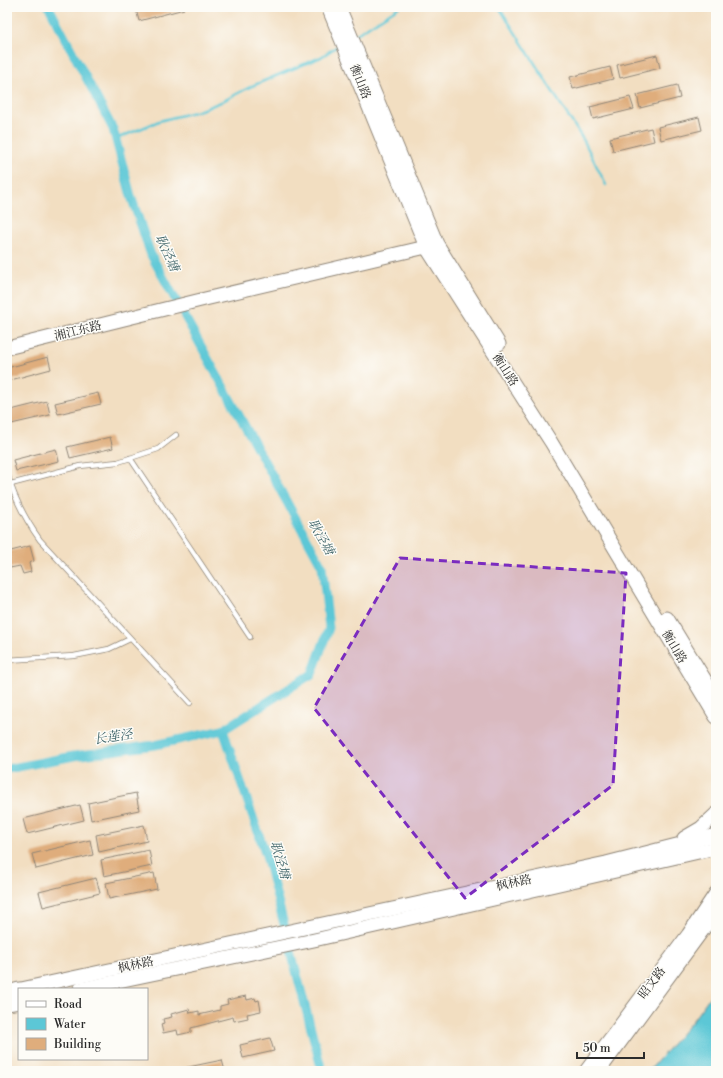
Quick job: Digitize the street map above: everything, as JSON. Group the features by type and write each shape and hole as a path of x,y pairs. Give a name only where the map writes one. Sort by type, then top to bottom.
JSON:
{"street":[{"name":"衡山路","path":"328,7 346,36 353,51 437,244 716,698"},
{"name":"衡山路","path":"339,7 346,36"},
{"name":"衡山路","path":"353,51 426,247 551,442 716,717"},
{"name":"湘江东路","path":"7,348 205,299 426,247"},
{"path":"668,847 701,828 716,814"},
{"name":"枫林路","path":"313,934 716,835"},
{"name":"枫林路","path":"313,934 716,848"},
{"name":"昭文路","path":"586,1071 688,935 716,893"},
{"path":"599,1071 716,912"},
{"path":"253,946 313,934"},
{"name":"枫林路","path":"84,988 253,946"},
{"name":"枫林路","path":"25,988 253,946"},
{"name":"枫林路","path":"7,992 18,989"},
{"path":"7,1004 18,1002"}],"lane":[{"path":"9,484 80,466 118,462 158,449 176,435"},
{"path":"130,458 250,636"},
{"path":"7,473 9,484 22,513 40,540 190,703"},
{"path":"7,660 74,656 109,649 130,639"}],"highlighted area":[{"path":"400,558 626,573 613,785 465,898 314,708"}],"water":[{"path":"716,988 716,1071 649,1071 693,1020"}],"building":[{"path":"143,7 183,7 184,9 139,21 136,9"},
{"path":"657,55 660,68 620,78 617,65"},
{"path":"610,67 613,79 573,89 570,77"},
{"path":"677,85 680,98 640,108 637,95"},
{"path":"630,97 634,109 593,119 590,107"},
{"path":"699,117 702,130 661,140 658,127"},
{"path":"651,128 654,141 613,151 610,138"},
{"path":"48,357 51,369 7,381 7,368"},
{"path":"98,393 101,404 58,414 55,403"},
{"path":"47,401 50,415 7,425 7,411"},
{"path":"110,437 113,448 70,458 67,447"},
{"path":"56,449 59,461 16,471 13,460"},
{"path":"30,546 34,561 29,563 31,572 23,574 20,566 10,568 7,552"},
{"path":"136,793 139,810 91,820 88,803"},
{"path":"80,805 84,820 27,834 23,819"},
{"path":"144,825 147,841 99,852 96,835"},
{"path":"90,840 93,855 36,869 32,854"},
{"path":"149,850 152,866 104,876 101,860"},
{"path":"154,873 157,889 109,899 106,883"},
{"path":"96,878 100,893 43,907 39,892"},
{"path":"246,996 247,1000 255,998 256,1001 259,1000 261,1011 247,1014 248,1018 234,1021 233,1017 191,1028 191,1032 178,1035 177,1030 163,1033 161,1024 164,1023 163,1019 172,1017 171,1014 189,1009 190,1013 199,1011 199,1015 220,1010 220,1006 228,1004 227,1000"},
{"path":"270,1038 274,1051 243,1058 240,1045"},
{"path":"222,1060 225,1071 174,1071 174,1070"}],"waterway":[{"name":"耿泾塘","path":"49,7 113,129 131,196 151,255 322,566 329,628 312,674 223,730 266,855 322,1071"},
{"path":"355,35 399,7"},
{"path":"499,7 584,141 606,185"},
{"path":"116,139 159,121 198,111 221,102 252,86 321,57 339,45"},
{"name":"长莲泾","path":"7,769 74,756 155,745 223,730"}]}
